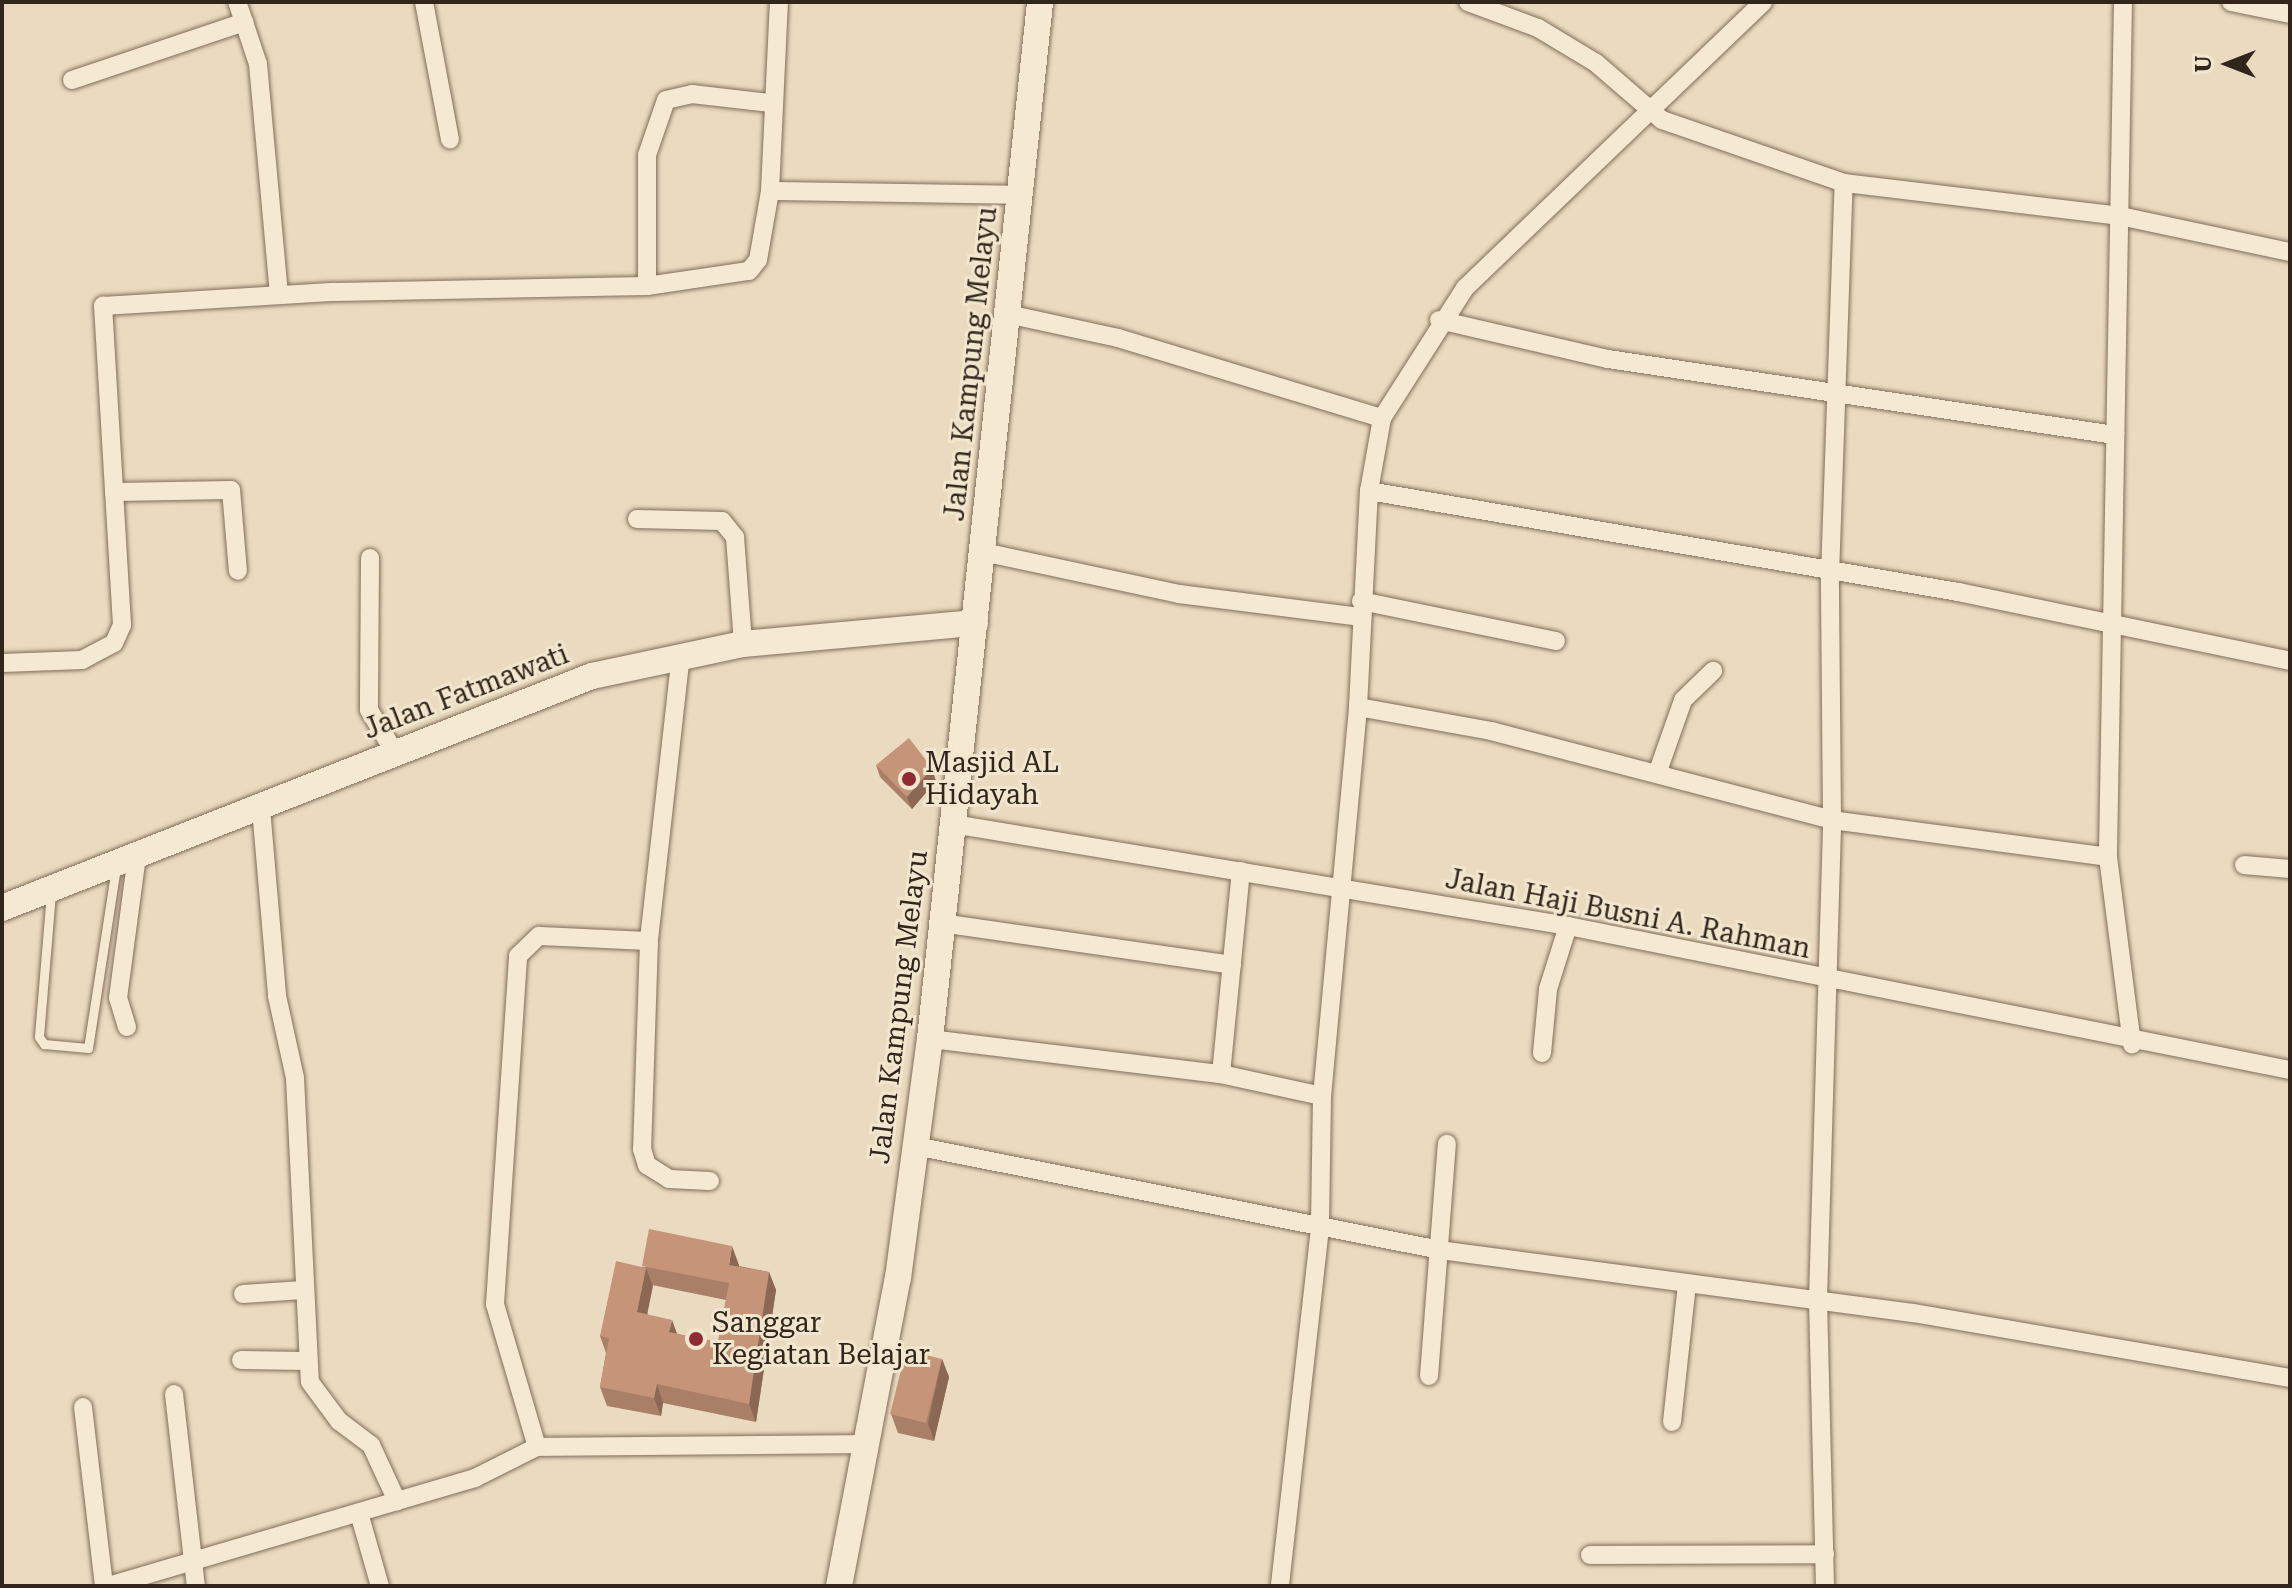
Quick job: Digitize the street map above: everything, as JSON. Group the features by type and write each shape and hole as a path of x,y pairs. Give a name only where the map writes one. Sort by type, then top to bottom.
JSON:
{"main road":[{"name":"Jalan Kampung Melayu","path":"839,1586 866,1444 930,1039 1012,315 1040,2"},
{"name":"Jalan Fatmawati","path":"2,908 592,676 681,654 743,644 975,623"}],"street":[{"path":"237,2 258,64 279,295"},
{"path":"424,2 450,140"},
{"path":"2,663 82,660 114,643 122,625 103,306 279,295 647,286 749,271 758,260 770,191 770,103 779,2"},
{"path":"1468,2 1538,28 1596,63 1651,113 1844,183 2120,216 2290,252"},
{"path":"1280,1586 1320,1228 1322,1096 1358,707 1360,609 1369,491 1382,418 1439,320 1763,2"},
{"path":"2123,2 2108,857 2132,1044"},
{"path":"2231,2 2290,14"},
{"path":"72,80 244,22"},
{"path":"647,286 647,155 666,100 692,94 770,103"},
{"path":"1825,1586 1818,1299 1832,820 1830,575 1844,183"},
{"path":"770,191 1021,195"},
{"path":"1012,315 1118,338 1382,418"},
{"path":"1439,320 1583,354 2115,435"},
{"path":"114,492 231,490 238,571"},
{"path":"1369,491 1830,575 2112,621 2290,661"},
{"path":"637,519 700,519 729,529 737,552 743,644"},
{"path":"983,552 1157,590 1360,609 1556,641"},
{"path":"370,558 369,710 395,753"},
{"path":"681,654 649,941 642,1149 647,1165 669,1179 710,1181"},
{"path":"1657,774 1683,700 1713,671"},
{"path":"1358,707 1491,731 1832,820 2108,857"},
{"path":"261,808 277,996 295,1078 306,1361 327,1407 371,1445 397,1501"},
{"name":"Jalan Haji Busni A. Rahman","path":"953,824 1568,926 2132,1044 2290,1070"},
{"path":"127,860 118,998 127,1027"},
{"path":"2244,865 2290,869"},
{"path":"1221,1074 1241,871"},
{"path":"941,923 1232,965"},
{"path":"1542,1053 1548,989 1568,926"},
{"path":"537,1447 495,1304 518,956 525,941 539,936 649,941"},
{"path":"930,1039 1221,1074 1322,1096"},
{"path":"1429,1376 1447,1144"},
{"path":"915,1146 1440,1250 1687,1285 1818,1299 2290,1378"},
{"path":"1672,1422 1687,1285"},
{"path":"243,1294 303,1290"},
{"path":"241,1360 306,1361"},
{"path":"174,1394 190,1562 196,1586"},
{"path":"83,1407 106,1586 475,1478 537,1447 866,1444"},
{"path":"359,1513 380,1586"},
{"path":"1590,1555 1825,1554"}],"lane":[{"path":"52,888 39,1037 44,1044 85,1049 102,991 127,860"}],"building":[{"name":"Masjid AL Hidayah","path":"909,738 932,768 907,797 876,765"},
{"path":"649,1229 732,1246 729,1265 769,1272 749,1404 657,1384 654,1398 600,1387 609,1338 600,1336 616,1261 646,1268 637,1312 672,1320 669,1332 718,1342 729,1283 642,1266"},
{"path":"906,1350 942,1359 926,1423 890,1414"}],"place":[{"name":"Masjid AL Hidayah","path":"909,779"},
{"name":"Sanggar Kegiatan Belajar","path":"696,1339"}]}
